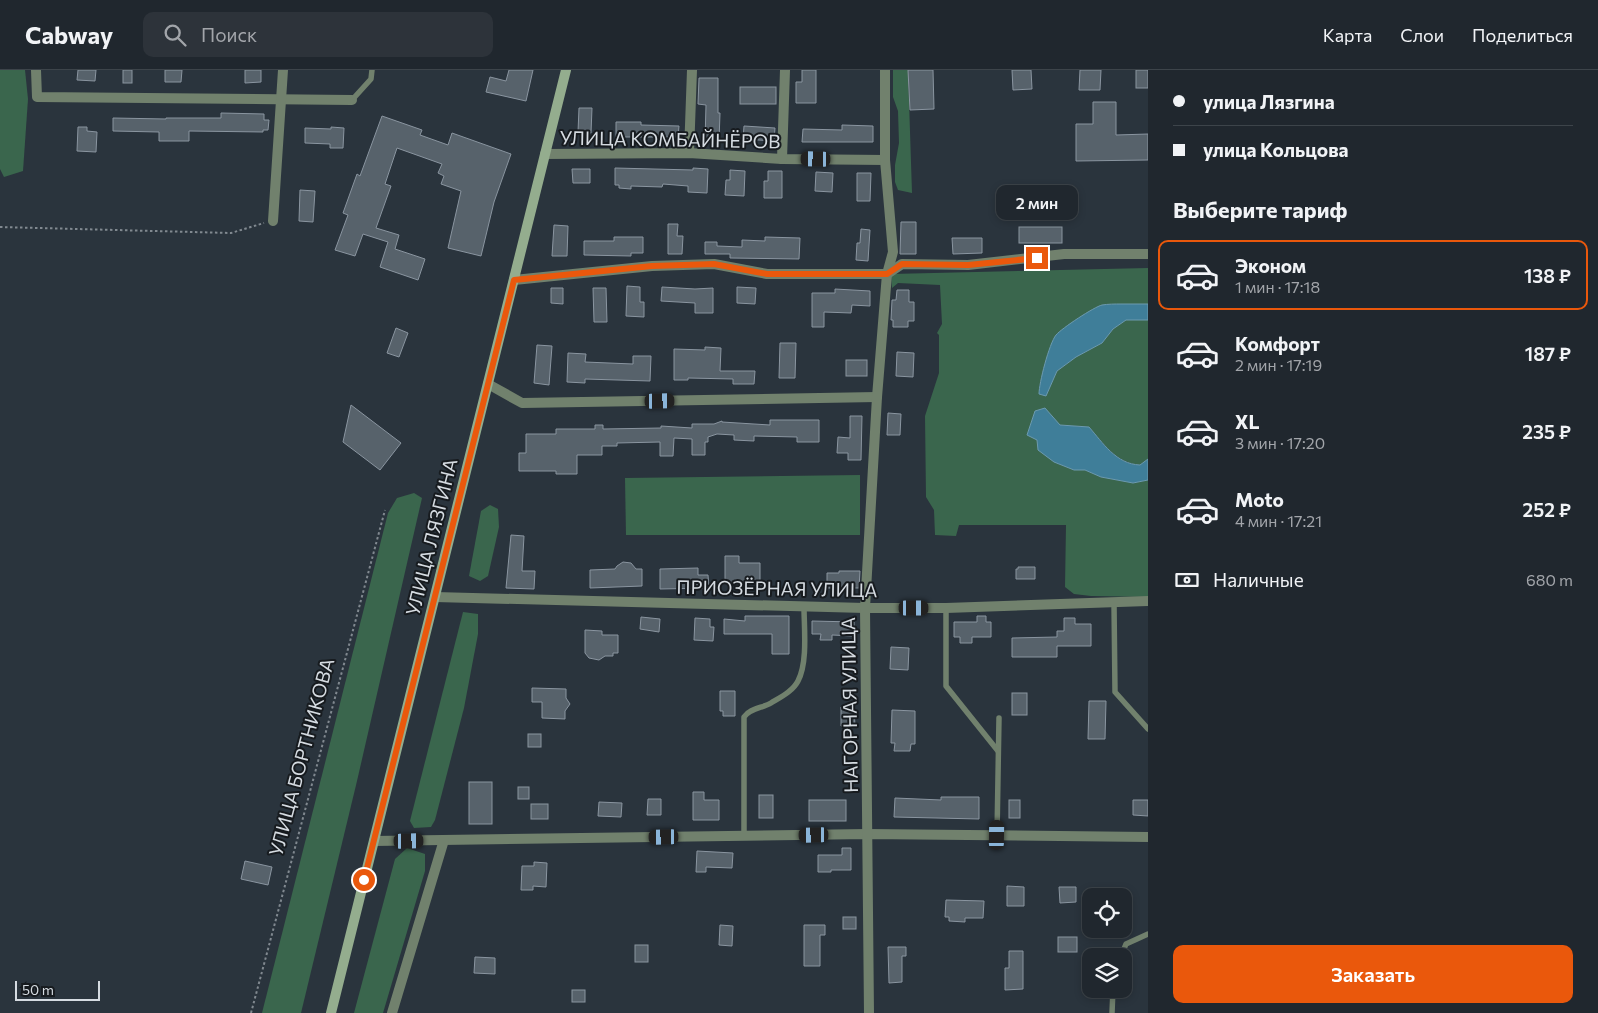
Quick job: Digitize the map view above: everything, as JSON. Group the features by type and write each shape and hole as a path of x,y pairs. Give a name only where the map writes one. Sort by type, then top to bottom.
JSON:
{"main road":[{"name":"УЛИЦА ЛЯЗГИНА","path":"331,1013 566,70"}],"street":[{"path":"36,70 37,97 352,100"},
{"path":"273,220 283,70"},
{"path":"689,153 692,70"},
{"path":"782,158 785,70"},
{"name":"НАГОРНАЯ УЛИЦА","path":"869,1013 865,608 877,397 887,274 893,252 884,160 884,70"},
{"name":"УЛИЦА КОМБАЙНЁРОВ","path":"545,154 689,153 782,158 884,160"},
{"path":"514,280 652,266 714,264 767,274 887,274 902,264 968,265 1064,254 1148,254"},
{"path":"488,384 522,403 877,397"},
{"name":"ПРИОЗЁРНАЯ УЛИЦА","path":"434,597 865,608 946,608 1148,601"},
{"path":"374,842 867,834 1148,836"},
{"path":"392,1013 444,840"}],"lane":[{"path":"352,100 371,79 372,70"},
{"path":"1114,603 1115,692 1148,729"},
{"path":"744,836 744,717 747,712 770,704 790,690 798,681 802,670 804,646 804,607"},
{"path":"946,608 946,686 998,752"},
{"path":"997,835 999,718"},
{"path":"1124,948 1126,944 1148,934"},
{"path":"1112,1013 1113,998"}],"path":[{"path":"0,227 231,233 273,220"},
{"name":"УЛИЦА БОРТНИКОВА","path":"251,1013 385,510"}],"green space":[{"path":"0,70 25,70 28,99 23,171 4,177 0,169"},
{"path":"893,70 908,70 912,193 898,190 895,182 895,165 899,143 898,111 893,97"},
{"path":"1148,268 1148,304 1121,304 1056,335 1045,364 1039,388 1046,395 1057,371 1076,357 1102,343 1113,329 1126,320 1148,320 1148,459 1140,465 1124,460 1105,446 1089,427 1060,425 1037,440 1054,462 1074,470 1085,470 1101,477 1133,483 1148,480 1148,597 1074,594 1065,587 1066,525 959,525 956,536 935,535 934,510 926,497 925,416 939,373 939,335 937,333 942,324 940,285 898,283 892,288 891,274"},
{"path":"860,475 860,535 626,535 625,478"},
{"path":"414,493 422,498 301,1013 262,1013 388,513 397,498"},
{"path":"490,505 498,509 499,527 488,576 480,581 469,576 481,511"},
{"path":"463,612 478,614 478,634 464,708 435,820 431,827 414,828 410,821"},
{"path":"407,848 425,854 425,871 383,1013 354,1013 395,859"}],"water":[{"path":"1121,304 1148,304 1148,320 1126,320 1113,329 1102,343 1076,357 1057,371 1046,396 1039,394 1050,346 1056,335 1071,323 1098,307"},
{"path":"1045,408 1060,425 1089,427 1111,452 1124,461 1140,465 1148,459 1148,480 1133,483 1101,477 1085,470 1074,470 1054,462 1038,450 1037,440 1027,435 1035,411"}],"building":[{"path":"78,70 96,70 95,81 77,80"},
{"path":"123,70 132,70 132,83 123,83"},
{"path":"165,70 182,70 181,82 165,82"},
{"path":"245,70 261,70 261,82 245,83"},
{"path":"509,70 533,70 526,101 486,92 490,77 506,81"},
{"path":"802,70 816,70 816,103 796,103 796,82 802,82"},
{"path":"908,70 933,70 934,109 910,110"},
{"path":"1012,70 1031,70 1032,89 1013,90"},
{"path":"1080,70 1101,70 1100,90 1079,90"},
{"path":"1136,70 1148,70 1148,88 1136,88"},
{"path":"699,78 718,78 719,141 705,141 706,105 698,104"},
{"path":"740,87 776,87 776,104 740,104"},
{"path":"1093,102 1116,102 1116,135 1148,134 1148,160 1076,161 1076,124 1093,124"},
{"path":"579,108 592,108 591,133 578,132"},
{"path":"221,113 264,114 264,120 269,120 268,130 263,130 263,132 189,131 189,141 159,141 159,132 113,131 113,118 221,118"},
{"path":"382,116 422,130 420,135 448,145 452,133 511,154 494,202 481,256 448,248 461,191 441,184 444,176 438,173 442,164 397,148 385,184 391,186 376,228 399,235 395,249 425,259 418,280 380,267 388,242 363,234 355,256 335,250 348,215 343,213 357,174 360,176"},
{"path":"616,122 641,122 641,125 679,126 678,137 616,137"},
{"path":"842,125 873,126 873,142 802,142 803,129 842,130"},
{"path":"744,126 775,128 774,141 743,139"},
{"path":"78,127 87,127 87,131 97,132 96,152 77,151"},
{"path":"331,127 344,128 343,148 330,148 330,144 305,143 305,128 331,129"},
{"path":"615,168 708,169 707,193 688,192 688,186 663,184 662,187 631,186 631,189 619,188 619,185 615,185"},
{"path":"572,169 590,169 590,183 573,183"},
{"path":"730,170 745,171 744,196 725,195 726,180 730,180"},
{"path":"768,171 782,171 782,198 764,198 764,181 768,181"},
{"path":"816,172 833,173 832,192 815,191"},
{"path":"857,173 871,173 870,201 857,201"},
{"path":"300,190 315,191 313,222 299,221"},
{"path":"901,222 916,222 916,254 900,254"},
{"path":"668,224 678,224 677,236 683,236 682,254 668,254"},
{"path":"554,225 568,226 567,256 552,256"},
{"path":"1019,227 1062,227 1062,243 1019,243"},
{"path":"861,229 870,230 868,261 856,260 857,243 860,243"},
{"path":"614,237 643,237 643,253 631,253 631,256 584,255 584,241 614,241"},
{"path":"765,237 800,238 799,259 730,258 730,254 705,254 705,242 717,242 717,246 742,247 742,240 765,241"},
{"path":"952,238 982,238 982,253 953,254"},
{"path":"627,286 640,287 640,302 644,302 644,317 626,316"},
{"path":"662,287 713,288 713,313 695,313 695,303 661,301"},
{"path":"737,287 756,288 755,304 737,303"},
{"path":"551,288 563,288 563,304 551,303"},
{"path":"593,288 606,288 607,322 594,322"},
{"path":"835,289 870,291 870,306 852,305 851,313 824,312 824,327 812,327 812,293 835,293"},
{"path":"897,290 909,290 909,302 914,302 914,321 908,321 908,327 893,327 893,320 891,320 892,300 896,300"},
{"path":"396,328 408,333 399,357 387,353"},
{"path":"780,343 796,343 795,378 779,378"},
{"path":"537,345 552,346 549,385 534,383"},
{"path":"705,347 721,348 720,371 755,371 754,384 733,384 733,379 688,378 688,380 674,380 674,349 705,350"},
{"path":"897,352 914,353 913,377 896,376"},
{"path":"568,353 586,354 585,362 633,364 633,356 651,356 650,381 585,379 585,383 567,382"},
{"path":"846,360 867,360 867,376 846,376"},
{"path":"351,405 401,443 380,470 343,442"},
{"path":"888,413 901,414 900,435 887,435"},
{"path":"850,416 862,416 861,460 848,460 848,453 837,453 838,437 850,438"},
{"path":"770,420 819,420 819,442 797,442 797,437 754,436 754,441 734,440 734,435 717,434 708,437 708,442 705,442 705,455 692,455 692,439 674,438 673,456 660,456 660,442 617,443 617,446 602,446 602,455 577,455 577,474 556,474 556,471 519,471 519,453 526,453 526,434 556,434 556,429 595,429 595,425 603,425 603,429 661,428 661,426 692,428 692,424 714,424 722,421 770,425"},
{"path":"511,535 524,536 522,571 535,571 534,589 506,588"},
{"path":"725,556 739,556 739,563 760,563 760,584 725,583"},
{"path":"623,562 631,563 636,569 642,569 642,586 590,588 590,570 615,569"},
{"path":"1018,567 1035,567 1035,579 1016,579 1016,569"},
{"path":"698,568 698,575 708,575 709,588 660,589 660,569"},
{"path":"839,571 860,571 859,588 827,588 827,573 839,573"},
{"path":"745,616 789,616 789,654 772,654 772,634 724,634 724,619 745,621"},
{"path":"977,616 986,616 986,622 991,622 991,637 972,637 972,643 960,643 960,637 954,637 954,622 977,622"},
{"path":"641,617 660,619 659,632 640,629"},
{"path":"695,618 710,619 710,627 714,627 713,641 694,640"},
{"path":"1064,618 1075,618 1075,624 1091,624 1091,646 1057,646 1057,657 1012,657 1012,638 1057,637 1057,631 1064,631"},
{"path":"812,621 854,622 854,636 832,635 832,640 820,640 821,634 812,634"},
{"path":"585,630 602,631 602,635 618,635 618,653 613,653 613,656 605,656 599,660 589,658 585,653"},
{"path":"891,647 909,648 908,670 890,669"},
{"path":"532,688 566,689 566,698 570,704 565,711 565,719 542,718 542,702 532,702"},
{"path":"720,691 735,691 735,716 723,716 723,711 720,711"},
{"path":"1012,693 1027,693 1027,715 1012,715"},
{"path":"1089,701 1106,701 1105,739 1088,739"},
{"path":"841,707 854,707 855,726 841,726"},
{"path":"892,710 915,711 915,744 911,744 910,751 894,751 895,743 891,743"},
{"path":"528,734 541,734 541,747 528,747"},
{"path":"469,782 492,782 492,824 469,824"},
{"path":"518,787 529,787 529,799 518,799"},
{"path":"693,792 704,792 704,800 719,800 719,820 693,820"},
{"path":"759,795 773,795 773,818 759,818"},
{"path":"941,797 979,797 979,819 894,817 895,798 941,800"},
{"path":"648,799 661,799 661,815 647,815"},
{"path":"809,800 846,800 846,821 809,821"},
{"path":"1009,800 1020,800 1020,818 1009,818"},
{"path":"1133,800 1148,800 1148,816 1133,815"},
{"path":"599,802 622,803 621,817 598,816"},
{"path":"531,804 548,804 548,819 531,819"},
{"path":"842,848 851,848 851,870 818,872 818,855 842,855"},
{"path":"697,851 733,853 732,868 706,867 706,872 696,872"},
{"path":"245,861 272,867 268,885 241,879"},
{"path":"534,862 547,863 546,887 533,886 533,890 521,890 522,866 534,866"},
{"path":"1007,886 1024,887 1024,906 1007,906"},
{"path":"1059,887 1076,887 1076,902 1060,903"},
{"path":"946,900 984,901 983,918 965,918 965,922 949,921 949,917 945,917"},
{"path":"843,917 856,917 856,929 843,929"},
{"path":"720,925 733,926 732,946 719,945"},
{"path":"804,925 825,925 825,935 820,935 820,966 804,966"},
{"path":"1058,937 1077,937 1077,952 1058,952"},
{"path":"635,945 648,945 648,962 635,962"},
{"path":"888,947 906,947 906,956 902,956 902,982 889,983"},
{"path":"1009,951 1023,951 1023,989 1005,990 1005,968 1009,968"},
{"path":"475,957 495,958 495,974 474,973"},
{"path":"572,990 585,990 585,1002 572,1002"}],"route":[{"path":"364,880 514,280 652,266 714,264 767,274 887,274 902,264 968,265 1037,258"}]}
